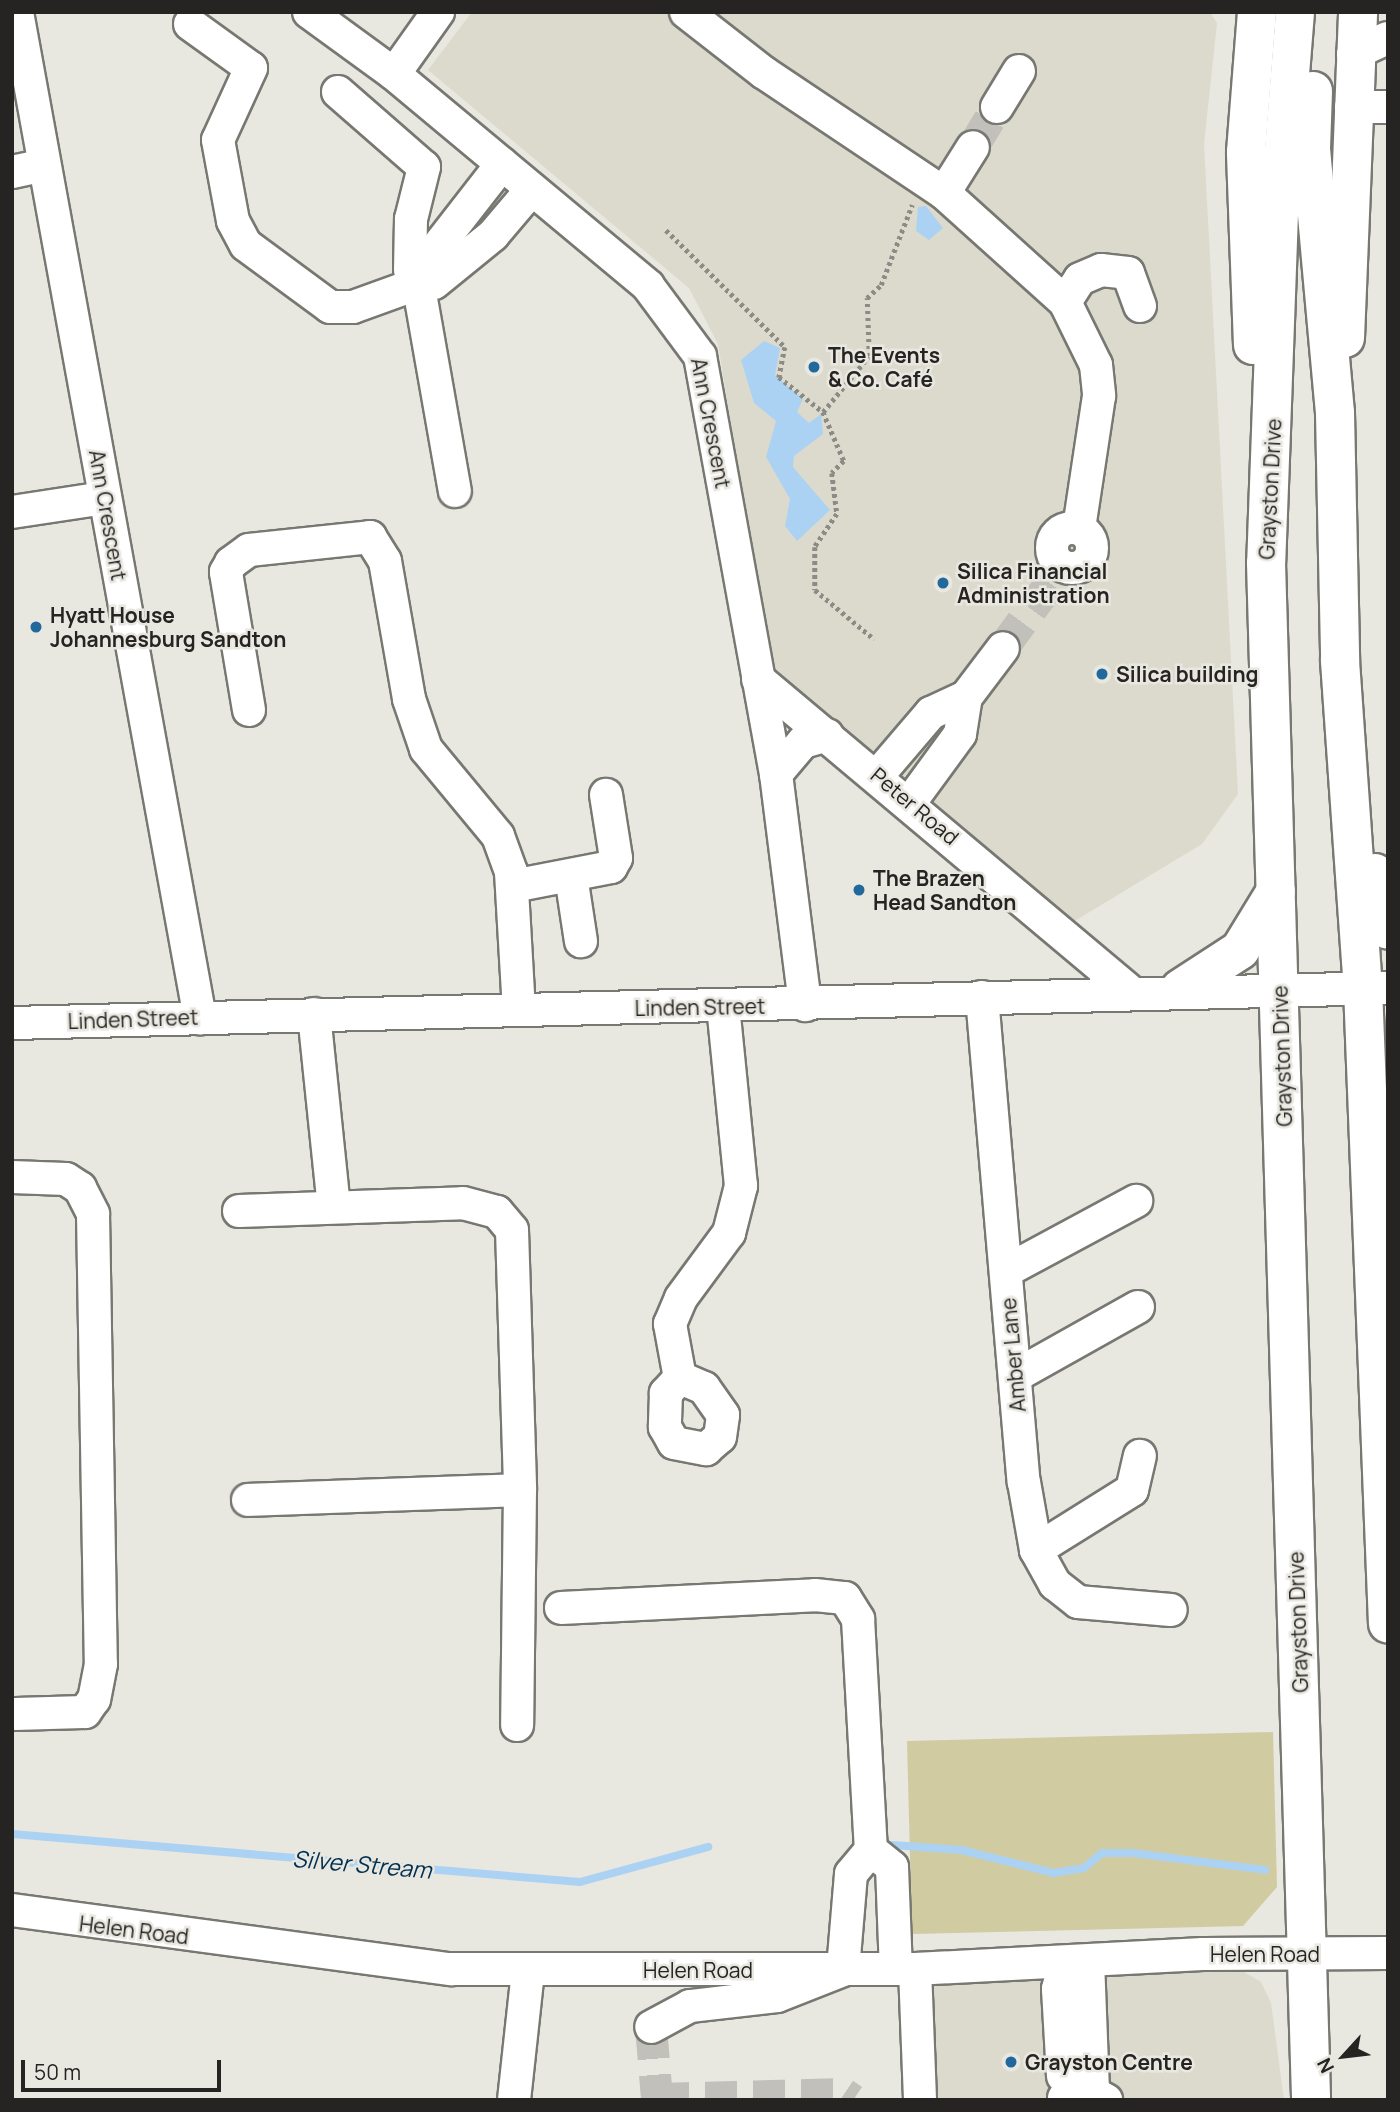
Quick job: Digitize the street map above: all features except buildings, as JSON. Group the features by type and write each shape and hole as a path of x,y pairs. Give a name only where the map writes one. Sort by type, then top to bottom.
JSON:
{"main road":[{"path":"1257,12 1246,212 1266,564"},
{"name":"Grayston Drive","path":"1295,12 1279,213 1266,564 1311,2100"},
{"path":"1321,12 1311,149 1335,413 1340,661 1376,988 1388,1624"},
{"path":"1335,413 1369,107 1353,54 1358,12"},
{"path":"1340,661 1365,783 1376,892 1388,930"},
{"path":"1180,989 1240,950 1277,889"}],"street":[{"name":"Ann Crescent","path":"17,12 200,1018"},
{"name":"Ann Crescent","path":"309,12 394,74 648,286 700,356 776,774 805,1005"},
{"path":"394,74 438,12"},
{"path":"686,12 932,194 1065,302 1096,365 1099,396 1079,529 1055,537 1051,550 1058,573"},
{"path":"1238,12 1253,53"},
{"path":"190,24 251,68 218,140 233,221 246,245 330,307 353,307 418,282 493,235 533,189"},
{"path":"1353,54 1388,38"},
{"path":"998,107 1019,71"},
{"path":"338,92 424,167 411,219 418,282 455,491"},
{"path":"932,194 973,147"},
{"path":"418,282 502,164"},
{"path":"12,172 44,165"},
{"path":"1065,302 1080,279 1101,270 1128,273 1140,306"},
{"path":"12,512 105,498"},
{"path":"249,710 226,572 231,563 249,550 370,537 384,561 417,726 442,771 498,836 513,886 519,1009"},
{"path":"878,775 931,713 966,696 1003,648"},
{"name":"Peter Road","path":"758,679 911,801 1128,990"},
{"path":"911,801 960,734 966,696"},
{"path":"776,774 803,742 827,735"},
{"path":"513,886 611,867 616,858 606,795"},
{"path":"571,876 581,941"},
{"name":"Linden Street","path":"12,1023 519,1009 805,1005 1128,990 1376,988"},
{"name":"Amber Lane","path":"982,997 1015,1376 1036,1549 1055,1584 1078,1602 1171,1610"},
{"path":"680,1378 670,1339 672,1315 729,1233 741,1186 723,1006"},
{"path":"314,1014 334,1208"},
{"path":"12,1177 66,1179 80,1188 93,1213 101,1664 94,1699 85,1712 12,1714"},
{"path":"1006,1271 1136,1201"},
{"path":"239,1211 463,1203 497,1212 512,1230 520,1490 517,1725"},
{"path":"1015,1376 1138,1307"},
{"path":"1036,1549 1132,1490 1140,1456"},
{"path":"248,1500 520,1490"},
{"path":"561,1608 845,1598 860,1630 882,1858 905,1969 920,2100"},
{"path":"651,2027 690,2006 777,1996 843,1970 851,1874 882,1858"},
{"name":"Helen Road","path":"12,1910 424,1966 528,1971 905,1969 1388,1953"},
{"path":"1064,2098 1058,1989 1077,1962"},
{"path":"1077,1962 1093,2093 1106,2100"},
{"path":"514,2100 528,1971"}],"path":[{"path":"823,412 869,356 867,298 881,285 908,210 932,194"},
{"path":"666,230 785,347 779,377 823,412 844,461 832,473 837,514 815,547 815,590 874,639"}],"shaded area":[{"path":"472,12 1210,12 1217,23 1204,144 1238,794 1202,844 1073,922 771,668 718,344 689,288 428,70"},
{"path":"1273,1732 1277,1887 1243,1926 912,1934 907,1741"},
{"path":"1239,1969 1261,1982 1271,2003 1284,2100 929,2100 925,1981"}],"water":[{"path":"926,206 943,228 929,240 916,231 918,207"},
{"path":"764,341 780,348 775,375 803,399 797,412 809,423 821,414 823,434 794,456 793,467 830,510 797,541 785,526 790,499 766,457 776,421 754,403 741,360"}],"waterway":[{"name":"Silver Stream","path":"12,1834 580,1882 708,1847"},
{"name":"Silver Stream","path":"893,1845 961,1850 1053,1873 1084,1868 1102,1853 1133,1853 1265,1870"}],"tunnel":[{"path":"973,147 997,107"},
{"path":"1003,648 1053,580"},
{"path":"651,2027 657,2099 844,2094 853,2100"}],"place":[{"name":"The Events & Co. Café","path":"814,367"},
{"name":"Silica Financial Administration","path":"943,583"},
{"name":"Hyatt House Johannesburg Sandton","path":"36,627"},
{"name":"Silica building","path":"1102,674"},
{"name":"The Brazen Head Sandton","path":"859,890"},
{"name":"Grayston Centre","path":"1011,2062"}]}
